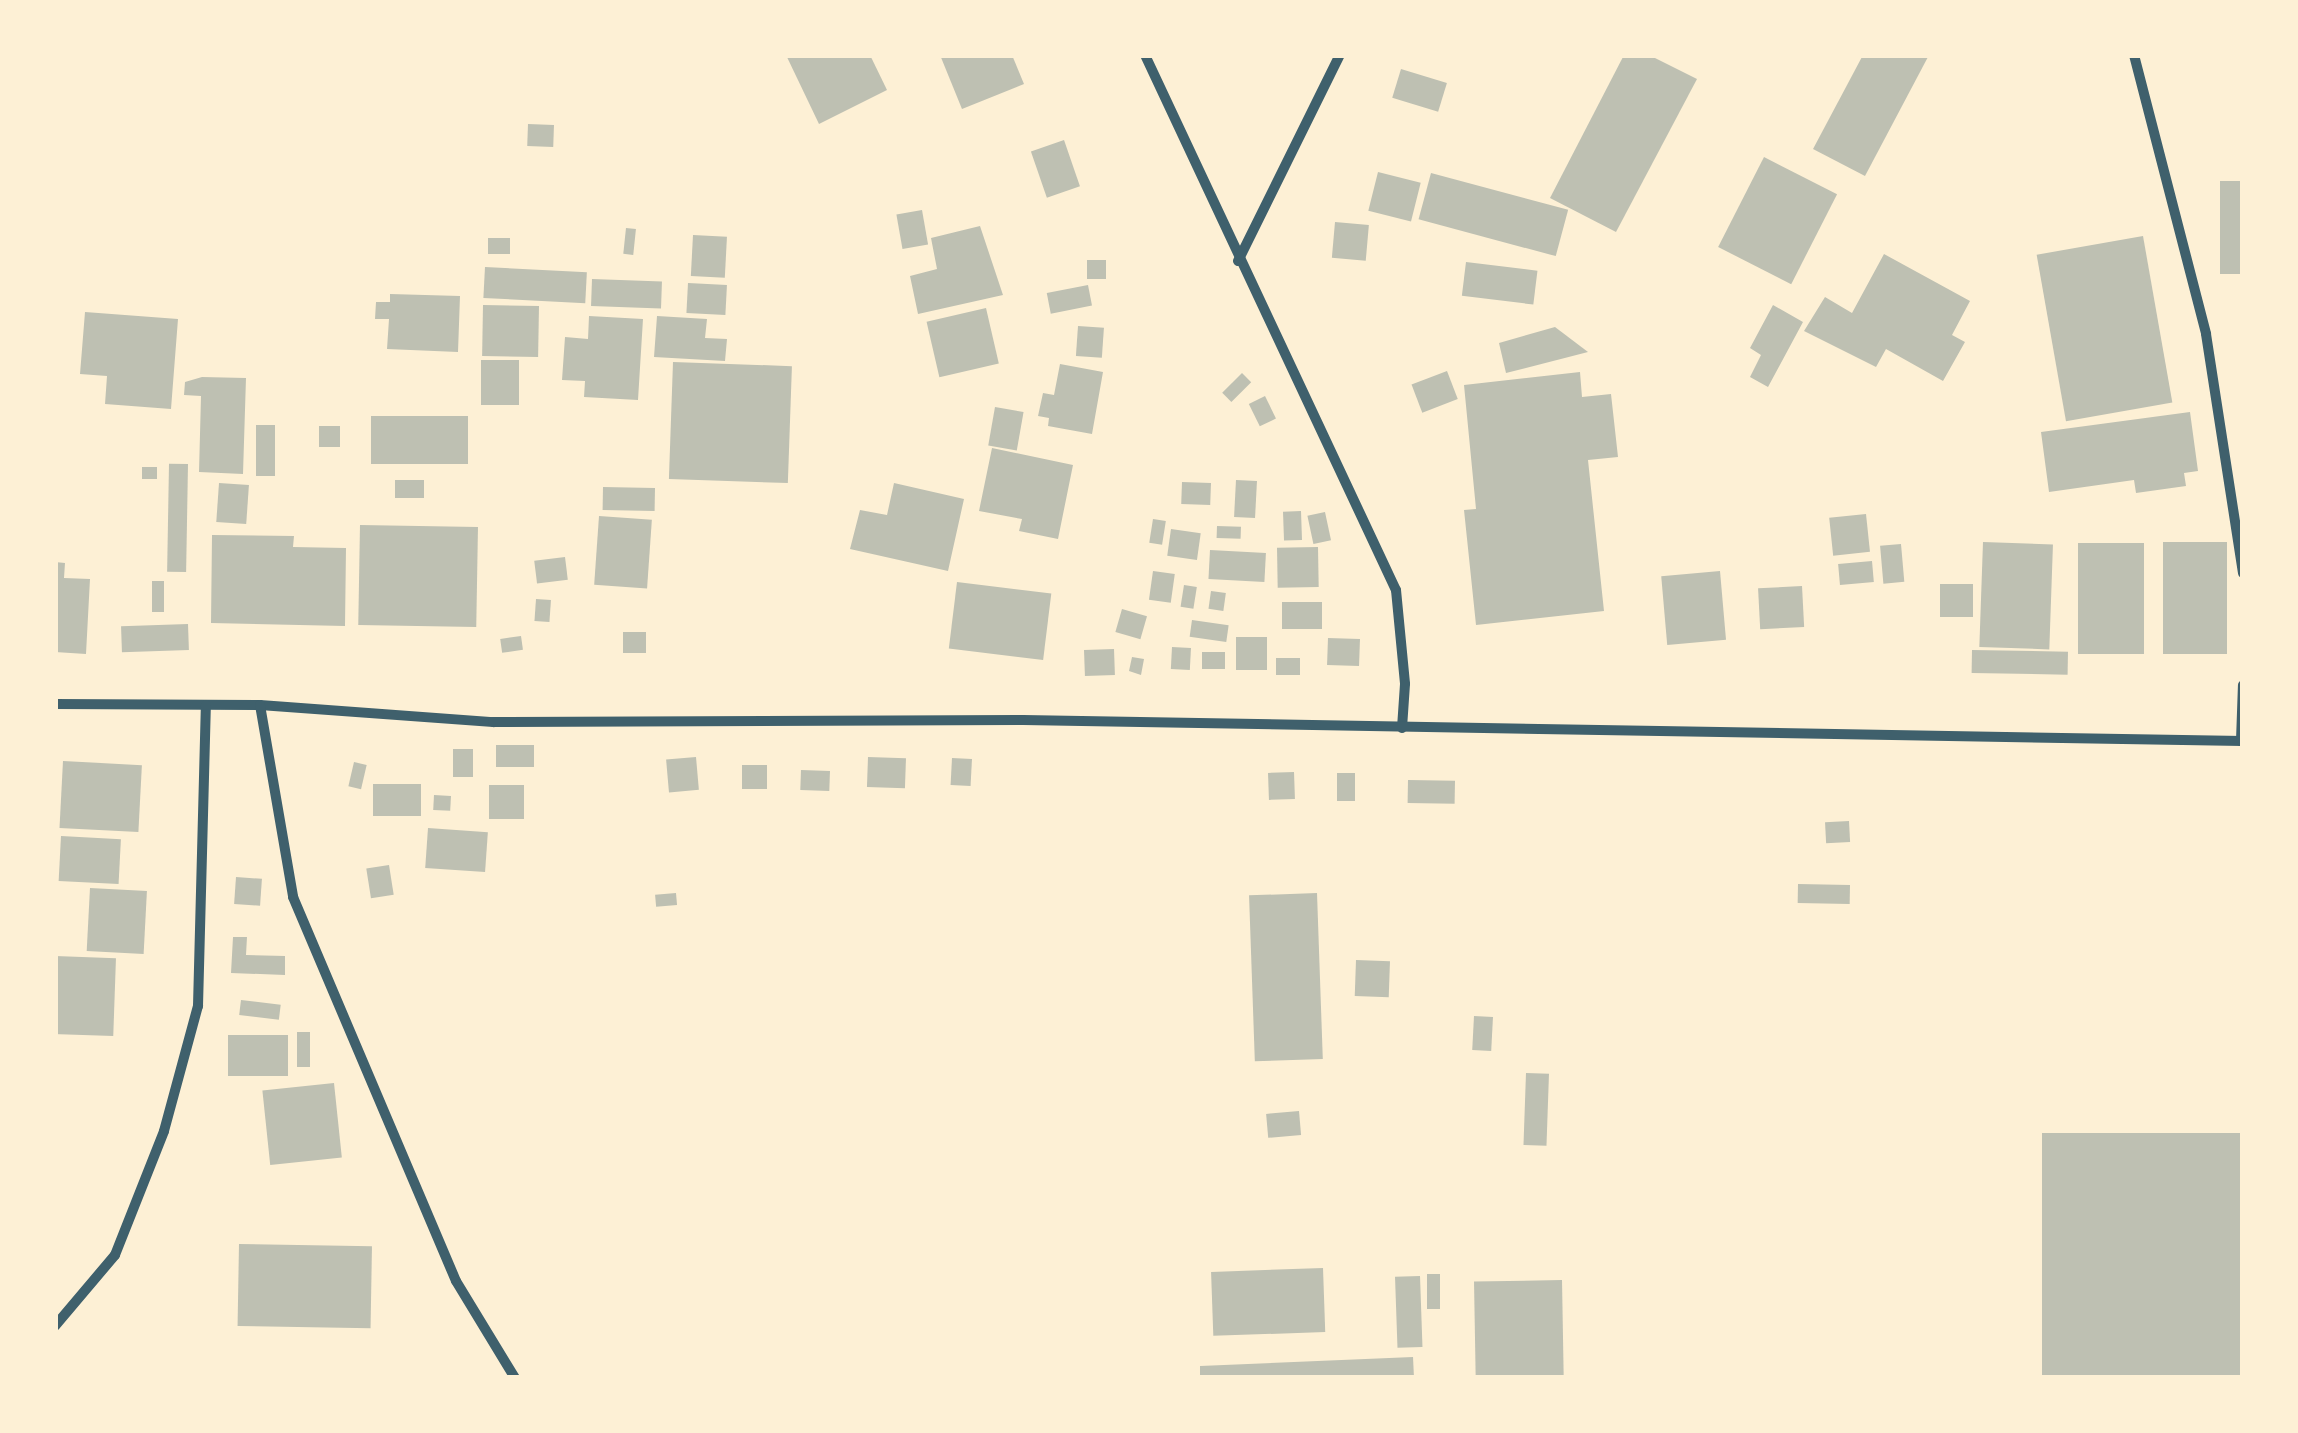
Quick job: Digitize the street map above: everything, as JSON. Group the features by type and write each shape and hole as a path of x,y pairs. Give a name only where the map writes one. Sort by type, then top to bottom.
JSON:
{"street":[{"path":"1146,55 1238,261 1396,590 1405,684 1402,728"},
{"path":"1238,261 1340,55"},
{"path":"2134,55 2206,334 2243,574"},
{"path":"55,704 260,705 493,722 1023,720 2242,741 2243,684"},
{"path":"260,705 293,897 456,1281 515,1378"},
{"path":"55,1326 114,1255 164,1131 198,1006 206,706"}],"building":[{"path":"786,55 870,55 887,90 819,124"},
{"path":"940,55 1012,55 1024,84 962,109"},
{"path":"1624,55 1649,55 1697,79 1616,232 1550,198"},
{"path":"1863,55 1929,55 1865,176 1813,149"},
{"path":"1401,69 1447,83 1438,112 1392,98"},
{"path":"528,124 554,125 553,147 527,146"},
{"path":"1064,140 1080,186 1047,198 1031,151"},
{"path":"1764,157 1837,194 1791,284 1718,247"},
{"path":"1378,172 1421,183 1411,221 1368,211"},
{"path":"1431,173 1568,210 1556,256 1419,219"},
{"path":"2220,181 2243,181 2243,274 2220,274"},
{"path":"922,210 928,244 902,249 896,215"},
{"path":"1335,222 1369,225 1366,261 1332,258"},
{"path":"980,226 1003,295 918,314 910,276 937,269 931,238"},
{"path":"626,228 636,229 633,255 623,254"},
{"path":"693,235 727,237 725,278 691,276"},
{"path":"2143,236 2172,402 2066,421 2037,255"},
{"path":"488,238 510,238 510,254 488,254"},
{"path":"1884,254 1970,301 1952,335 1965,342 1943,381 1886,349 1876,367 1804,331 1825,297 1852,313"},
{"path":"1087,260 1106,260 1106,279 1087,279"},
{"path":"1466,262 1537,271 1533,305 1462,296"},
{"path":"485,267 587,272 585,303 483,298"},
{"path":"592,279 662,281 661,308 591,306"},
{"path":"688,283 727,285 725,315 686,313"},
{"path":"1088,285 1092,306 1051,314 1047,293"},
{"path":"390,294 460,296 458,352 387,349 389,319 375,319 376,302 390,302"},
{"path":"483,305 539,306 538,357 482,356"},
{"path":"1773,305 1803,322 1768,387 1750,377 1761,355 1750,348"},
{"path":"986,308 999,364 939,377 927,322"},
{"path":"85,312 178,319 171,409 105,404 107,376 80,374"},
{"path":"589,316 643,319 638,400 584,397 585,381 562,380 565,337 588,339"},
{"path":"657,316 707,319 705,338 727,339 725,361 654,357"},
{"path":"1078,326 1104,328 1102,358 1076,356"},
{"path":"1555,327 1588,352 1506,373 1499,343"},
{"path":"481,360 519,360 519,405 481,405"},
{"path":"673,362 792,366 788,483 669,479"},
{"path":"1060,364 1103,372 1092,434 1048,426 1049,418 1038,416 1043,393 1054,395"},
{"path":"1447,371 1458,399 1422,413 1412,385"},
{"path":"1580,372 1582,397 1611,394 1618,457 1588,460 1604,611 1476,625 1464,510 1476,509 1464,385"},
{"path":"1242,373 1251,382 1231,402 1222,393"},
{"path":"202,377 246,378 243,474 199,472 201,396 184,395 185,382"},
{"path":"1265,396 1276,418 1260,426 1249,404"},
{"path":"995,407 1024,412 1017,450 988,445"},
{"path":"2190,412 2198,471 2184,473 2186,486 2136,493 2134,480 2049,492 2041,432"},
{"path":"371,416 468,416 468,464 371,464"},
{"path":"256,425 275,425 275,476 256,476"},
{"path":"319,426 340,426 340,447 319,447"},
{"path":"992,448 1073,465 1058,539 1019,531 1022,519 979,511"},
{"path":"169,464 188,464 186,572 167,572"},
{"path":"142,467 157,467 157,479 142,479"},
{"path":"395,480 424,480 424,498 395,498"},
{"path":"1236,480 1257,481 1255,518 1234,517"},
{"path":"1182,482 1211,483 1210,505 1181,504"},
{"path":"219,483 249,485 246,524 216,522"},
{"path":"894,483 964,499 948,571 850,549 860,510 887,515"},
{"path":"603,487 655,488 655,511 603,510"},
{"path":"1301,511 1302,540 1284,541 1283,512"},
{"path":"1325,512 1331,540 1313,544 1307,516"},
{"path":"1866,514 1870,552 1833,556 1829,518"},
{"path":"599,516 652,520 647,589 594,585"},
{"path":"1153,519 1166,521 1162,545 1149,543"},
{"path":"360,525 478,527 476,627 358,625"},
{"path":"1217,526 1241,527 1241,539 1217,538"},
{"path":"1171,529 1201,533 1197,560 1167,556"},
{"path":"212,535 294,536 293,547 346,548 345,626 211,623"},
{"path":"1983,542 2053,544 2049,649 1979,647"},
{"path":"2163,542 2227,542 2227,654 2163,654"},
{"path":"2078,543 2144,543 2144,654 2078,654"},
{"path":"1901,544 1904,582 1883,584 1880,546"},
{"path":"1318,547 1319,587 1278,588 1277,548"},
{"path":"1210,550 1266,553 1264,582 1208,579"},
{"path":"565,557 568,580 537,584 534,561"},
{"path":"1872,561 1874,582 1840,585 1838,564"},
{"path":"55,562 65,563 64,578 90,579 86,654 55,652"},
{"path":"1153,571 1175,574 1171,603 1149,600"},
{"path":"1720,571 1726,640 1667,645 1661,576"},
{"path":"152,581 164,581 164,612 152,612"},
{"path":"957,582 1051,594 1043,660 949,649"},
{"path":"1940,584 1973,584 1973,617 1940,617"},
{"path":"1184,585 1197,587 1193,609 1181,607"},
{"path":"1802,586 1804,627 1760,629 1758,588"},
{"path":"1211,591 1226,593 1223,611 1208,609"},
{"path":"536,599 551,600 549,622 534,621"},
{"path":"1282,602 1322,602 1322,629 1282,629"},
{"path":"1122,609 1147,616 1140,639 1115,632"},
{"path":"1192,620 1229,625 1226,642 1190,637"},
{"path":"188,624 189,650 122,652 121,626"},
{"path":"623,632 646,632 646,653 623,653"},
{"path":"521,636 523,650 502,653 500,639"},
{"path":"1236,637 1267,637 1267,670 1236,670"},
{"path":"1328,638 1360,639 1359,666 1327,665"},
{"path":"1172,647 1191,648 1190,670 1171,669"},
{"path":"1114,649 1115,675 1085,676 1084,650"},
{"path":"1972,650 2068,652 2068,675 1972,673"},
{"path":"1202,652 1225,652 1225,669 1202,669"},
{"path":"1132,657 1144,659 1141,675 1129,671"},
{"path":"1276,658 1300,658 1300,675 1276,675"},
{"path":"496,745 534,745 534,767 496,767"},
{"path":"453,749 473,749 473,777 453,777"},
{"path":"696,757 699,790 669,792 666,760"},
{"path":"868,757 906,758 905,788 867,787"},
{"path":"952,758 972,759 971,786 951,785"},
{"path":"63,761 142,765 138,832 59,828"},
{"path":"354,762 367,765 361,789 348,786"},
{"path":"742,765 767,765 767,789 742,789"},
{"path":"801,770 830,771 829,791 800,790"},
{"path":"1294,772 1295,799 1269,800 1268,773"},
{"path":"1337,773 1355,773 1355,801 1337,801"},
{"path":"1408,780 1455,781 1455,804 1408,803"},
{"path":"373,784 421,784 421,816 373,816"},
{"path":"489,785 524,785 524,819 489,819"},
{"path":"434,795 451,796 450,811 433,810"},
{"path":"1849,821 1850,842 1826,843 1825,822"},
{"path":"428,828 488,832 485,872 425,868"},
{"path":"61,836 121,839 119,884 59,881"},
{"path":"389,865 394,895 371,898 366,869"},
{"path":"236,877 262,879 260,906 234,904"},
{"path":"1798,884 1850,885 1850,904 1798,903"},
{"path":"90,888 147,891 144,954 87,951"},
{"path":"676,893 677,905 656,907 655,895"},
{"path":"1317,893 1323,1059 1255,1061 1249,895"},
{"path":"233,937 247,937 246,955 285,956 285,975 231,973"},
{"path":"55,956 116,958 113,1036 55,1034"},
{"path":"1356,960 1390,961 1389,997 1355,996"},
{"path":"241,1000 281,1005 279,1020 239,1015"},
{"path":"1474,1016 1493,1017 1491,1051 1472,1050"},
{"path":"297,1032 310,1032 310,1067 297,1067"},
{"path":"228,1035 288,1035 288,1076 228,1076"},
{"path":"1526,1073 1549,1074 1546,1146 1523,1145"},
{"path":"334,1083 342,1158 270,1165 262,1091"},
{"path":"1299,1111 1301,1135 1268,1138 1266,1114"},
{"path":"2042,1133 2243,1133 2243,1378 2042,1378"},
{"path":"239,1244 372,1246 371,1328 238,1326"},
{"path":"1323,1268 1325,1332 1213,1336 1211,1272"},
{"path":"1427,1274 1440,1274 1440,1309 1427,1309"},
{"path":"1420,1276 1422,1347 1397,1348 1395,1277"},
{"path":"1562,1280 1564,1378 1476,1378 1474,1282"},
{"path":"1413,1357 1414,1378 1200,1378 1200,1366"}]}
